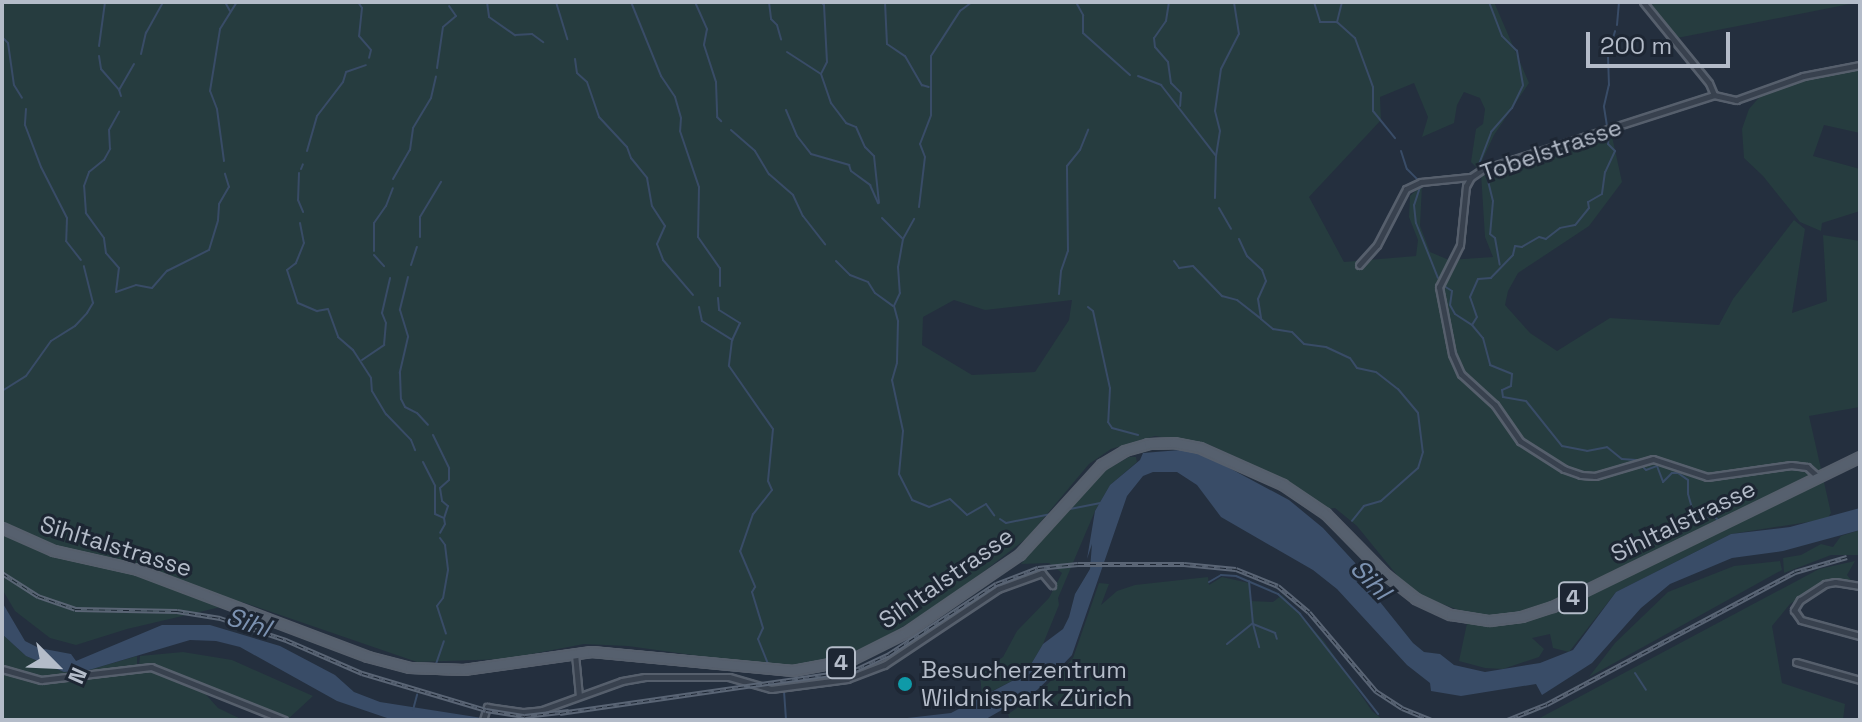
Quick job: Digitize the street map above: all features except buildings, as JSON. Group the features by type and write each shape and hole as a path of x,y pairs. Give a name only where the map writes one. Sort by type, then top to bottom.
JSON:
{"main road":[{"name":"Sihltalstrasse","path":"2,528 47,549 143,571 392,664 452,671 575,653 614,653 783,671 819,668 858,658 906,633 1014,559 1102,465 1125,451 1156,443 1181,443 1206,449 1283,485 1326,514 1409,594 1445,613 1483,620 1516,619 1553,607 1860,457"}],"street":[{"path":"1643,2 1709,83 1714,95"},
{"name":"Tobelstrasse","path":"1818,477 1811,469 1797,465 1707,477 1662,461 1638,463 1595,476 1564,469 1520,441 1495,405 1461,374 1452,354 1439,287 1460,245 1465,193 1471,177 1483,169 1714,95 1736,100 1803,76 1860,65"},
{"path":"1359,265 1377,245 1406,189 1421,182 1471,177"},
{"path":"1454,181 1465,193"},
{"path":"484,717 487,707 524,712 542,710 622,681 645,677 734,678 771,689 847,679 884,665 998,589 1042,573 1052,585"},
{"path":"1860,586 1835,582 1825,584 1795,605 1796,616 1801,620 1860,636"},
{"path":"575,653 579,696"},
{"path":"1796,662 1860,680"},
{"path":"2,669 41,680 151,667 284,720"}],"green space":[{"path":"2,2 1494,2 1529,83 1494,135 1478,169 1471,162 1476,129 1483,124 1485,109 1480,98 1464,92 1457,105 1454,123 1422,137 1428,117 1414,83 1380,97 1381,120 1309,197 1344,262 1416,256 1418,240 1409,217 1410,196 1422,185 1420,226 1430,252 1449,260 1493,257 1485,237 1481,173 1611,132 1622,182 1589,226 1518,273 1508,291 1505,305 1530,333 1557,351 1610,318 1719,325 1733,299 1794,220 1805,229 1792,313 1827,301 1823,235 1860,241 1860,407 1809,416 1831,513 1827,519 1731,534 1616,592 1569,652 1553,648 1550,634 1532,638 1544,649 1539,657 1503,669 1459,661 1469,614 1421,596 1400,579 1357,526 1335,508 1326,509 1291,483 1210,445 1155,436 1111,449 1089,464 1027,538 947,600 877,642 838,658 801,666 764,665 628,646 584,644 505,659 417,662 242,602 127,629 76,645 50,638 15,611 2,589","holes":["954,300 985,310 1072,300 1069,320 1035,372 972,375 922,345 923,317"]},
{"path":"1648,2 1860,2 1677,38"},
{"path":"1860,67 1860,133 1824,125 1813,156 1860,169 1860,211 1822,223 1821,231 1800,222 1763,176 1744,158 1742,129 1749,109 1763,93 1790,82"},
{"path":"1129,457 1136,457 1137,462 1110,485 1095,511 1058,598 1059,605 1043,644 1030,666 1014,680 982,696 980,674 1003,657 1017,631 1049,598 1062,573 1049,563 1021,564 1097,475"},
{"path":"1860,530 1860,555 1831,555 1784,573 1783,558 1801,555 1821,544 1833,547 1841,536"},
{"path":"1780,561 1782,570 1589,677 1615,643 1668,592 1734,566"},
{"path":"1855,561 1847,575 1851,580 1824,582 1790,604 1772,626 1782,683 1845,704 1843,720 1536,720 1819,569"},
{"path":"1208,577 1209,585 1222,577 1249,583 1250,601 1273,602 1282,595 1324,641 1372,711 1383,720 1010,720 1008,714 1036,696 1073,658 1099,583 1109,584 1101,605 1117,591 1135,585"},
{"path":"2,634 26,656 64,672 89,670 137,656 137,671 153,670 200,688 218,708 243,720 2,720"},
{"path":"183,652 232,660 313,696 287,720 247,707 165,669 139,666 140,656"}],"water":[{"path":"1180,450 1207,456 1289,500 1323,528 1358,566 1360,577 1413,643 1424,652 1440,654 1454,665 1485,672 1540,663 1573,650 1616,592 1731,534 1790,527 1860,508 1860,530 1783,551 1732,558 1670,584 1641,608 1592,663 1542,695 1536,684 1461,696 1431,691 1430,683 1407,665 1337,589 1313,570 1221,517 1197,485 1177,472 1153,472 1143,476 1127,496 1072,655 1037,690 986,719 890,720 951,713 1014,680 1030,666 1043,644 1063,629 1069,617 1075,594 1090,569 1092,544 1087,559 1095,511 1110,485 1140,460 1143,453"},
{"path":"2,602 25,641 39,648 71,654 76,661 162,625 210,625 280,646 335,675 354,692 380,702 495,720 390,719 337,701 240,647 216,641 190,640 89,670 64,672 26,656 2,634"}],"waterway":[{"path":"99,46 105,2"},
{"path":"141,54 146,33 163,2"},
{"path":"225,2 230,11"},
{"path":"224,161 217,109 210,91 220,29 237,2"},
{"path":"358,2 362,8 359,36 371,50 369,58"},
{"path":"487,2 489,17 515,35 532,34 543,42"},
{"path":"556,2 567,39"},
{"path":"631,2 661,76 675,97 681,118 680,131 699,187 698,237 720,268 720,286"},
{"path":"695,2 707,29 704,45 716,82 717,117 721,121"},
{"path":"769,2 771,19 777,25 781,39"},
{"path":"821,2 824,5 827,62 821,74"},
{"path":"885,2 887,44 905,56 922,85 929,87"},
{"path":"919,207 925,157 920,144 931,115 931,56 960,11 972,2"},
{"path":"1169,2 1166,21 1154,38 1155,47 1168,62 1171,83 1181,93 1180,106"},
{"path":"1216,156 1220,131 1215,111 1221,69 1239,34 1234,2"},
{"path":"1314,2 1320,22 1337,22"},
{"path":"1342,2 1337,22 1355,38 1373,87 1373,111 1395,138"},
{"path":"1479,164 1491,132 1512,108 1523,85 1517,51 1502,36 1489,2"},
{"path":"1617,25 1619,2"},
{"path":"1077,4 1083,15 1083,33 1130,75"},
{"path":"437,68 443,27 456,16 449,6"},
{"path":"1607,126 1604,106 1609,85 1608,53 1615,31"},
{"path":"2,37 8,43 14,85 22,98"},
{"path":"787,52 821,74 831,103 846,123 856,127 865,147 874,156 879,203"},
{"path":"99,56 101,69 119,90"},
{"path":"575,59 577,73 587,82 599,117 627,147 631,158 647,178 652,206 665,226 657,244 663,260 693,295"},
{"path":"121,96 119,90 134,64"},
{"path":"307,151 317,116 343,82 346,72 366,65"},
{"path":"1138,76 1161,85 1216,156 1215,198"},
{"path":"393,179 410,150 413,128 431,98 436,77"},
{"path":"26,109 25,125 41,167 67,218 66,241 81,260"},
{"path":"786,110 797,136 811,154 849,165 851,171 870,185 878,203"},
{"path":"116,292 119,268 106,253 104,238 86,213 84,186 89,172 104,160 110,149 109,130 119,112"},
{"path":"731,130 755,151 769,174 793,195 803,216 825,244"},
{"path":"1059,294 1061,271 1068,251 1067,166 1080,150 1088,130"},
{"path":"1609,133 1608,144 1615,151 1605,172 1602,194 1588,202 1589,208 1575,225 1560,228 1546,239 1539,237 1522,247 1515,246 1513,255 1491,278 1478,279 1470,297 1477,317 1472,325 1483,338 1490,365 1512,374 1511,386 1502,390 1503,397 1526,401 1562,446 1587,451 1607,447 1622,459 1636,460 1646,470 1657,466 1663,482 1672,473 1678,473 1688,480 1688,494 1695,519 1714,516 1718,520"},
{"path":"1401,151 1407,169 1417,179"},
{"path":"301,169 303,164"},
{"path":"299,173 298,200 303,212"},
{"path":"1486,173 1493,201 1490,234 1495,238 1500,265"},
{"path":"116,292 136,285 152,288 167,271 209,250 218,220 219,204 229,187 225,174"},
{"path":"420,237 420,217 441,182"},
{"path":"1420,187 1414,205 1416,223 1438,278"},
{"path":"374,251 374,223 386,206 393,188"},
{"path":"1219,208 1231,229"},
{"path":"882,218 903,239 898,267 900,293 894,306 898,321 897,363 892,380 903,431 899,474 912,500 929,507 950,499 967,515 986,504 994,515"},
{"path":"903,239 914,219"},
{"path":"300,223 304,243 296,263 287,270 298,303 317,311 328,309 338,337 353,350 371,378 372,391 386,414 411,440 415,450"},
{"path":"1239,239 1247,256 1262,270 1266,281 1258,299 1261,319 1273,329 1292,332 1304,344 1326,347 1350,358 1357,368 1376,372 1398,389 1418,413 1423,452 1418,468 1381,501 1364,506 1352,521"},
{"path":"411,265 417,247"},
{"path":"374,255 384,266"},
{"path":"836,261 850,275 868,282 875,293 893,306"},
{"path":"1174,261 1179,268 1193,266 1222,296 1237,300 1260,318"},
{"path":"2,391 26,376 51,341 75,326 87,313 93,303 84,266"},
{"path":"408,277 400,310 408,337 400,373 401,399 405,407 417,413 428,425"},
{"path":"362,360 384,345 386,323 382,313 390,278"},
{"path":"1444,286 1452,291 1450,305 1455,314 1472,325"},
{"path":"718,298 719,310 740,323 732,340 729,366 773,429 768,481 772,490 753,514 740,551 755,587 752,592 763,628 758,639 768,664"},
{"path":"699,307 702,321 732,340"},
{"path":"1088,307 1093,311 1110,388 1108,422 1112,428 1138,435"},
{"path":"433,435 449,468 449,480 440,488 442,501 448,506 444,518"},
{"path":"423,462 435,486 435,514 444,518 445,524 440,533"},
{"path":"1070,509 1100,503"},
{"path":"1000,519 1006,523 1051,514"},
{"path":"440,538 445,545 448,570 443,598 437,606 446,634"},
{"path":"1209,582 1221,575 1236,576 1278,594 1300,614 1378,714"},
{"path":"1249,581 1253,624 1259,647"},
{"path":"1227,644 1253,623"},
{"path":"1253,624 1275,633 1277,639"},
{"path":"436,664 444,641"},
{"path":"1635,673 1646,690"},
{"path":"784,691 786,720"},
{"path":"413,710 417,695"}],"railway":[{"path":"1507,720 1547,704 1795,572 1847,557"},
{"path":"560,713 853,671 889,654 996,584 1038,568 1078,564 1184,564 1236,569 1278,586 1309,612 1376,691 1402,708 1431,720"},
{"path":"2,573 38,596 75,609 177,611 220,618 286,640 362,673 486,710 525,716 569,711"}],"place":[{"name":"Besucherzentrum Wildnispark Zürich","path":"905,684"}],"water label":[{"name":"Sihl","path":"1370,580"},
{"name":"Sihl","path":"248,623"}]}
